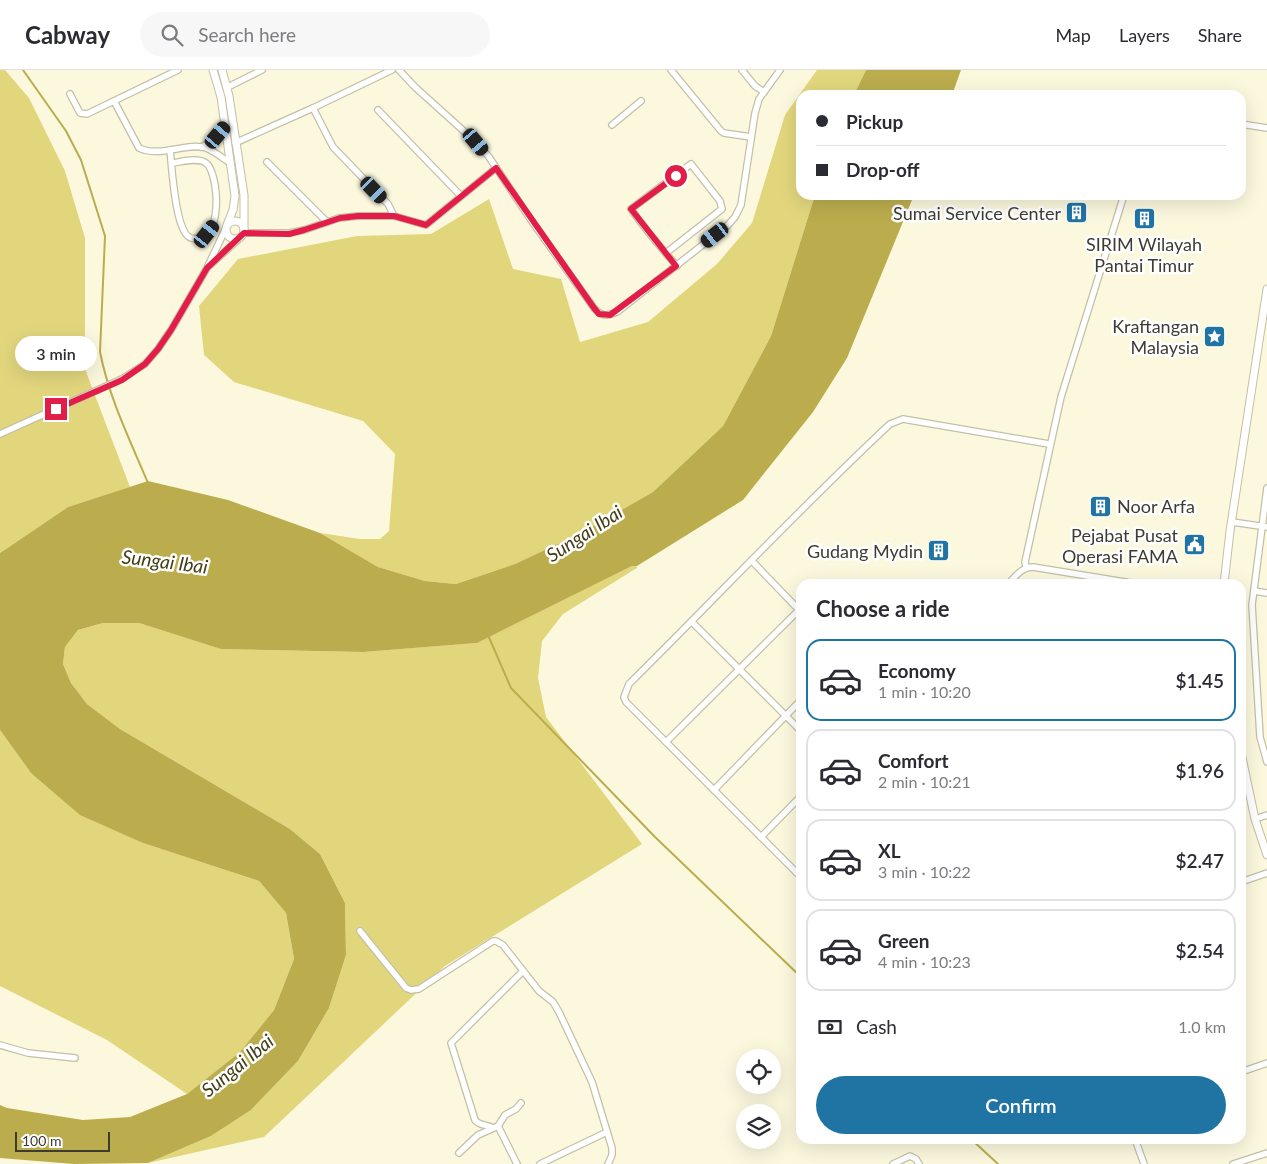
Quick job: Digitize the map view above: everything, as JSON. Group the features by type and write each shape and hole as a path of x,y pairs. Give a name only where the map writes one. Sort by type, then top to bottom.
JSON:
{"street":[{"path":"70,94 83,115 178,70"},
{"path":"0,434 122,380 145,364 158,349 207,268 231,218 234,203 221,97 213,70"},
{"path":"207,268 243,234 244,195 228,87 222,70"},
{"path":"228,87 262,70"},
{"path":"236,143 392,70"},
{"path":"399,70 416,88 476,142 489,157 599,314 610,315 617,312 728,225 739,208 755,113 764,92 780,70"},
{"path":"671,70 721,131 752,137"},
{"path":"742,70 755,86 764,92"},
{"path":"114,101 139,148 151,152 201,147 211,150 230,163"},
{"path":"612,126 641,101"},
{"path":"313,108 333,148 388,204 394,216"},
{"path":"378,110 461,196"},
{"path":"1246,125 1267,128"},
{"path":"201,147 210,142 225,126"},
{"path":"170,150 179,221 186,235 192,238 199,238 207,234 214,225 217,211 213,174 206,163 199,160 172,163"},
{"path":"267,162 327,222"},
{"path":"666,253 722,209 720,201 691,164 631,209 676,266"},
{"path":"243,234 242,225 238,222 232,221 227,226 227,234 231,238 243,234 289,234 327,222 358,216 394,216 426,225 496,168"},
{"path":"1013,579 1026,567 1060,396 1122,200"},
{"path":"1225,579 1267,289"},
{"path":"796,872 626,702 624,697 625,691 629,684 824,486 896,420 903,419 1049,444"},
{"path":"1267,488 1264,526 1254,591 1253,614 1260,737 1265,747 1267,762"},
{"path":"1232,522 1264,526"},
{"path":"752,561 796,607"},
{"path":"1026,567 1104,579"},
{"path":"1254,591 1267,593"},
{"path":"666,742 796,615"},
{"path":"692,622 796,726"},
{"path":"714,790 796,705"},
{"path":"1246,777 1255,819 1267,856"},
{"path":"761,837 796,801"},
{"path":"1255,819 1267,816"},
{"path":"1246,880 1267,872"},
{"path":"360,931 406,988 411,990 419,989 493,941 496,940 503,945 539,991 553,1002 559,1012 592,1082 612,1148 612,1155 608,1164"},
{"path":"496,1127 479,1124 475,1120 451,1043 523,971"},
{"path":"0,1045 28,1053 75,1058"},
{"path":"1246,1070 1267,1063"},
{"path":"459,1153 478,1135 496,1127 505,1114 516,1109 521,1103"},
{"path":"496,1127 517,1164"},
{"path":"540,1164 607,1132"},
{"path":"1137,1144 1144,1164"},
{"path":"1233,1164 1267,1153"},
{"path":"893,1164 910,1156 916,1159 918,1164"}],"shaded area":[{"path":"0,70 5,70 29,98 65,171 85,238 85,369 130,487 68,507 0,553"},
{"path":"817,70 866,70 856,90 803,90"},
{"path":"796,100 796,200 813,200 771,336 723,426 653,492 583,532 515,564 456,584 425,581 378,567 320,533 360,539 380,539 389,531 395,454 363,421 234,382 204,355 199,306 238,259 357,236 431,234 489,199 513,269 561,279 580,342 648,322 717,264 752,223 785,115"},
{"path":"636,565 637,568 563,614 542,641 538,678 546,717 642,844 445,966 264,1137 148,1163 211,1136 251,1110 298,1061 329,1008 346,955 345,903 320,854 290,829 120,729 87,704 71,683 63,664 65,647 78,630 103,623 139,623 222,649 363,652 476,643"},
{"path":"0,730 31,773 143,843 259,881 286,913 294,959 274,1010 240,1052 187,1094 107,1040 0,986"}],"water":[{"path":"866,70 961,70 954,90 856,90"},
{"name":"Sungai Ibai","path":"813,200 912,200 847,358 813,412 743,500 637,566 632,566 477,643 363,652 221,649 139,623 103,623 78,630 65,647 63,664 71,683 87,704 120,729 290,829 320,854 345,903 346,955 329,1008 298,1061 251,1110 211,1136 148,1163 74,1164 0,1158 0,1105 7,1108 83,1120 130,1117 187,1094 240,1052 274,1010 294,959 286,913 259,881 143,843 80,815 31,773 0,730 0,553 68,507 148,481 228,500 320,533 378,567 425,581 456,584 515,564 583,532 653,492 723,426 771,336"}],"waterway":[{"path":"23,70 66,131 81,160 105,236 100,352 114,402 148,483"},
{"path":"488,635 511,688 655,837 796,972"},
{"path":"976,1144 998,1164"}],"place":[{"name":"Sumai Service Center","path":"1077,213"},
{"name":"SIRIM Wilayah Pantai Timur","path":"1144,219"},
{"name":"Kraftangan Malaysia","path":"1215,336"},
{"name":"Noor Arfa","path":"1101,506"},
{"name":"Pejabat Pusat Operasi FAMA","path":"1194,545"},
{"name":"Gudang Mydin","path":"939,551"}],"route":[{"path":"56,409 122,380 145,364 171,330 207,268 244,233 289,234 340,218 358,216 394,216 426,225 431,223 496,168 594,308 599,314 604,316 610,315 617,312 676,266 631,209 676,176"}]}
